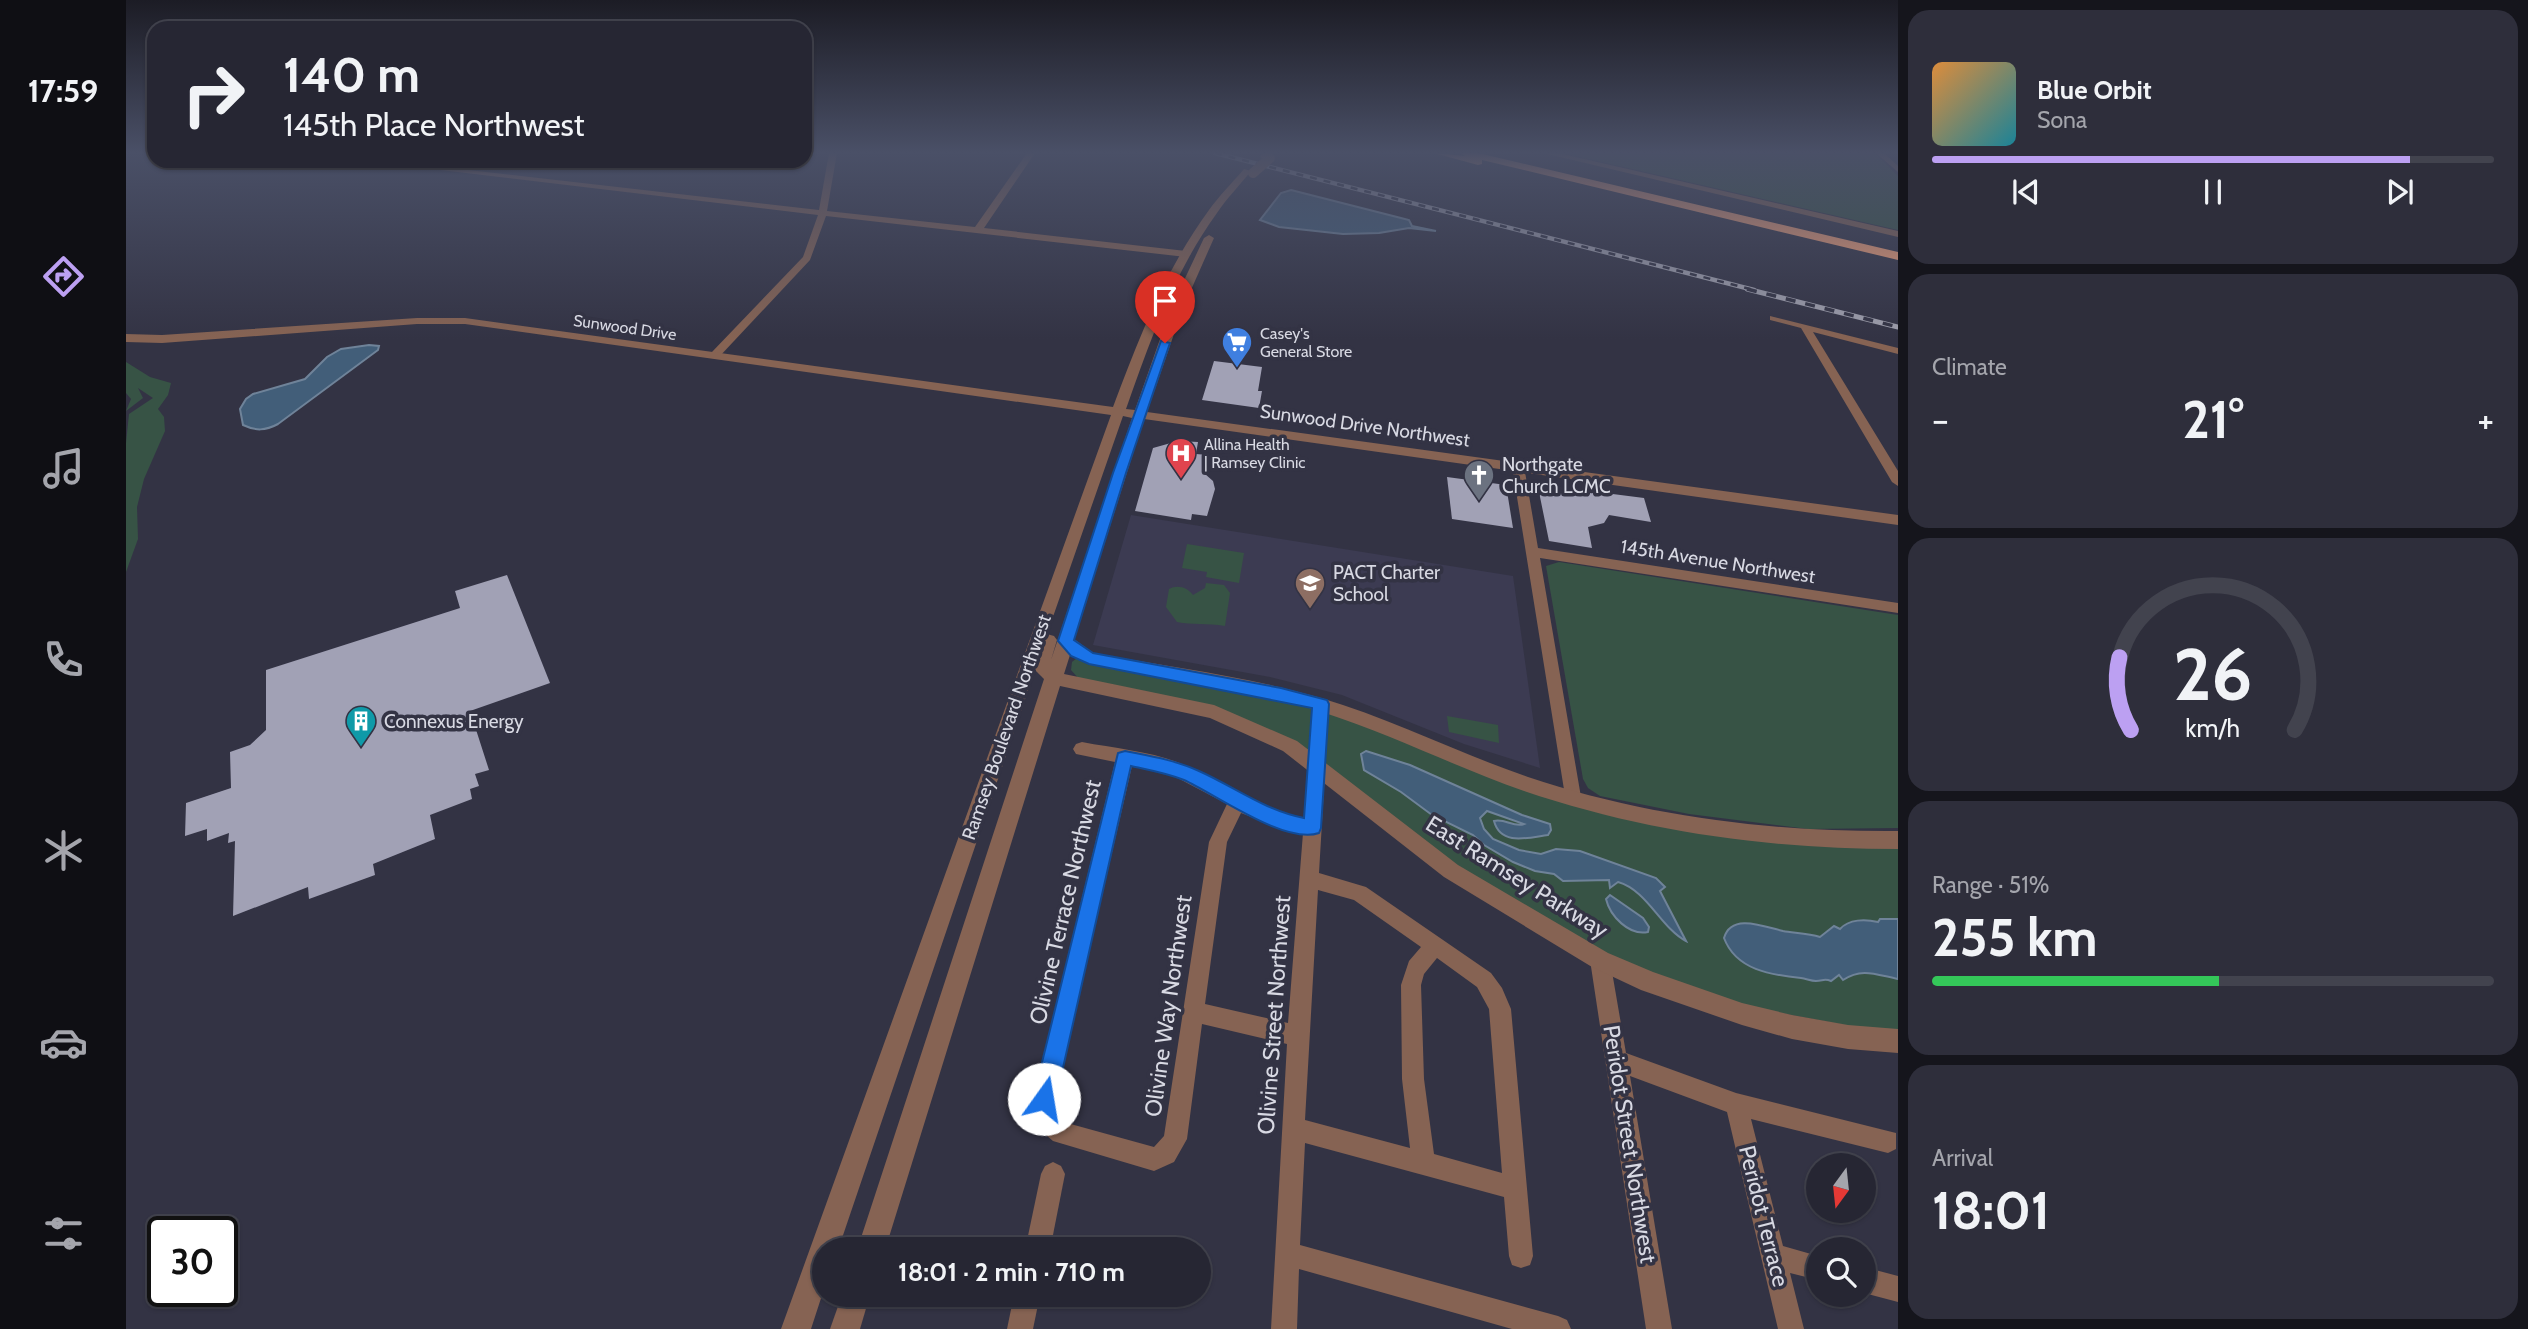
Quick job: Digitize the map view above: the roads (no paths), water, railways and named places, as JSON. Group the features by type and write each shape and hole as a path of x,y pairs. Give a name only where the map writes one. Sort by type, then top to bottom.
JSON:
{"highway":[{"path":"1719,215 1898,253"},
{"path":"1727,215 1832,240"},
{"path":"1749,215 1758,217"},
{"path":"1750,215 1898,253"}],"street":[{"path":"715,355 807,258 821,215"},
{"path":"848,215 1186,254"},
{"path":"978,230 988,215"},
{"name":"Ramsey Boulevard Northwest","path":"796,1329 1117,411 1167,288 1210,215"},
{"name":"Ramsey Boulevard Northwest","path":"875,1237 1139,414 1191,274 1222,215"},
{"path":"1816,215 1898,234"},
{"path":"1774,318 1898,351"},
{"name":"Sunwood Drive","path":"126,338 189,337 455,320 1117,411"},
{"path":"1805,327 1898,482"},
{"name":"Sunwood Drive Northwest","path":"1117,411 1898,520"},
{"path":"1518,466 1572,797"},
{"path":"1055,677 1043,668 1042,659 1084,538 1077,525"},
{"name":"145th Avenue Northwest","path":"1533,552 1898,608"},
{"path":"1066,641 1077,652 1089,658 1321,704 1479,767 1572,797 1659,820 1801,840 1898,840"},
{"name":"East Ramsey Parkway","path":"1055,677 1076,685 1214,712 1290,746 1451,872 1600,960 1649,982 1742,1014 1848,1037 1898,1041"},
{"name":"Olivine Street Northwest","path":"1283,1329 1297,1036 1321,704"},
{"path":"1082,749 1171,767 1194,776 1238,802 1283,821 1312,828"},
{"name":"Olivine Terrace Northwest","path":"1102,1145 1061,1133 1047,1121 1044,1099 1125,758"},
{"name":"Olivine Way Northwest","path":"1102,1145 1154,1158 1166,1154 1175,1139 1218,842 1238,802"},
{"path":"1309,879 1359,893 1382,907 1484,980 1495,995 1500,1009 1521,1256"},
{"path":"1423,1163 1413,1079 1411,985 1412,972 1435,947"},
{"name":"Peridot Street Northwest","path":"1600,960 1659,1329"},
{"path":"1195,1012 1297,1036"},
{"path":"1616,1060 1736,1104 1888,1141"},
{"name":"Peridot Terrace","path":"1736,1104 1791,1329"},
{"path":"1293,1128 1515,1188"},
{"path":"1040,1237 1053,1174"},
{"path":"1286,1253 1558,1329"},
{"path":"1774,1256 1806,1265"},
{"path":"1876,1283 1898,1289"},
{"path":"845,1329 852,1307"},
{"path":"1020,1329 1025,1307"}],"railway":[{"path":"1459,215 1754,290"},
{"path":"1747,289 1898,327"}],"place":[{"name":"Casey's General Store","path":"1237,369"},
{"name":"Allina Health | Ramsey Clinic","path":"1181,480"},
{"name":"Northgate Church LCMC","path":"1479,502"},
{"name":"PACT Charter School","path":"1310,610"},
{"name":"Connexus Energy","path":"361,748"}]}
